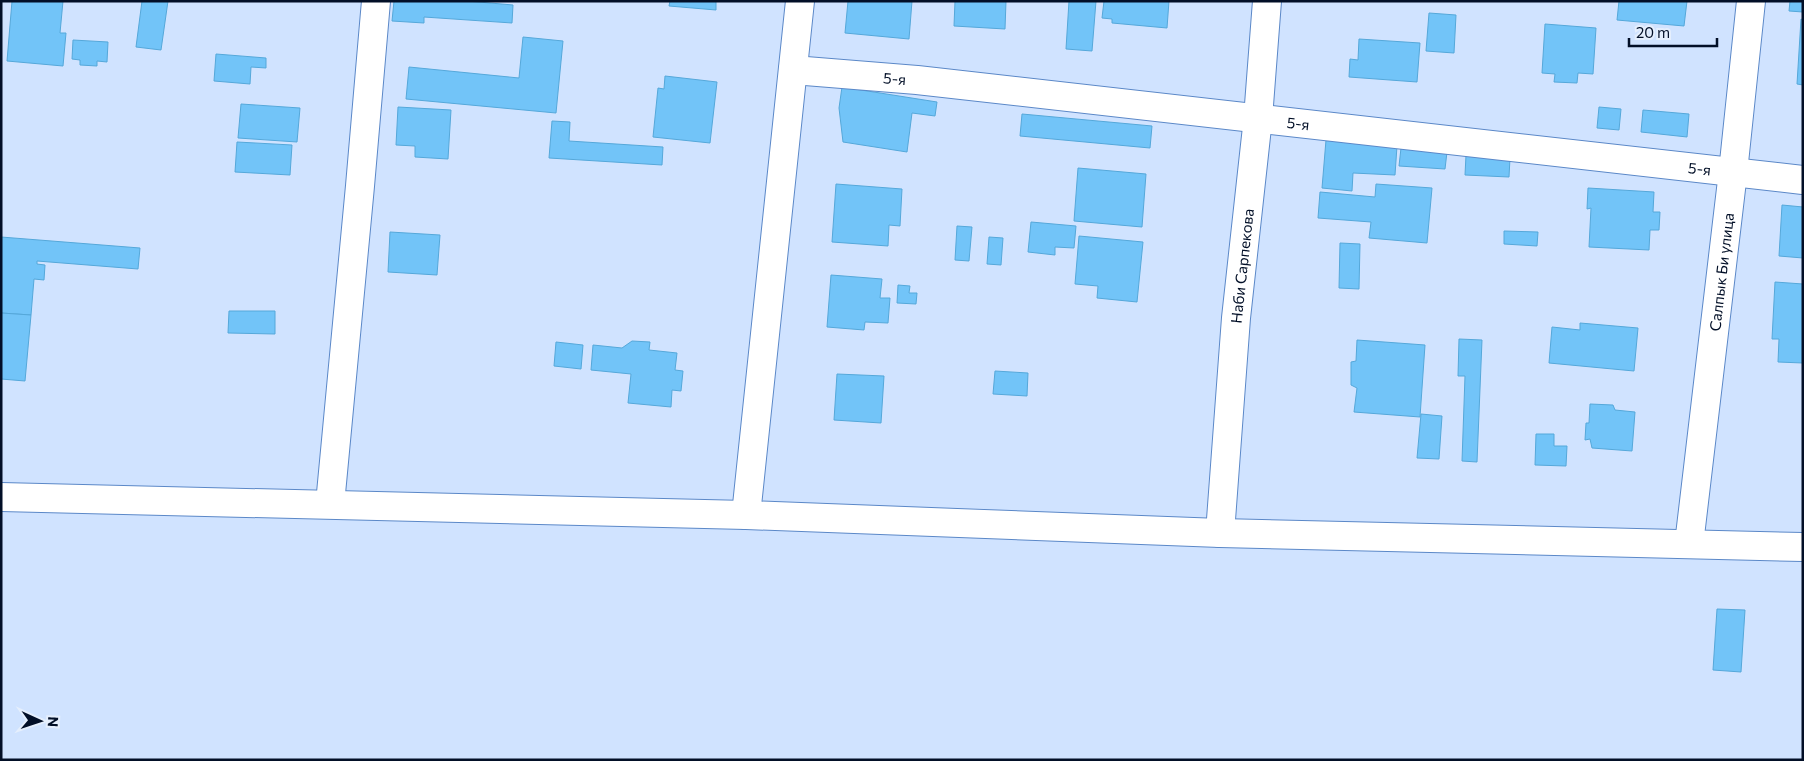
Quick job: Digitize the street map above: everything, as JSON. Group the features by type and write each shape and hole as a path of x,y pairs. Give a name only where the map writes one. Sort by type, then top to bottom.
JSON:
{"street":[{"path":"330,504 376,1"},
{"path":"746,515 800,1"},
{"name":"Наби Сарпекова","path":"1220,533 1236,318 1258,118 1267,1"},
{"name":"Салпык Би улица","path":"1689,544 1733,172 1751,1"},
{"name":"5-я","path":"793,70 916,80 1803,180"},
{"path":"1,497 746,515 1220,533 1803,547"}],"building":[{"path":"12,1 63,1 60,33 66,33 63,66 7,61"},
{"path":"142,1 168,1 161,50 136,47"},
{"path":"394,1 467,1 513,5 512,23 424,17 424,23 392,21"},
{"path":"670,1 716,1 716,10 669,6"},
{"path":"848,1 912,1 909,39 845,33"},
{"path":"955,1 1006,1 1005,29 954,26"},
{"path":"1069,1 1096,1 1092,51 1066,49"},
{"path":"1104,1 1169,1 1167,28 1112,23 1112,19 1102,18"},
{"path":"1619,1 1687,1 1684,26 1617,20"},
{"path":"1790,1 1803,1 1803,12 1789,11"},
{"path":"1429,13 1456,15 1454,53 1426,51"},
{"path":"1801,19 1803,20 1803,85 1797,84"},
{"path":"1545,24 1596,28 1593,74 1578,73 1577,83 1554,82 1555,74 1542,73"},
{"path":"523,37 563,41 556,113 406,99 409,67 519,78"},
{"path":"1359,39 1420,43 1417,82 1349,77 1350,59 1358,60"},
{"path":"73,40 108,42 107,62 97,61 97,66 80,65 80,60 72,59"},
{"path":"216,54 266,58 266,68 251,67 250,84 214,81"},
{"path":"665,76 717,82 710,143 653,137 658,88 664,89"},
{"path":"842,87 937,102 935,116 912,113 907,152 843,142 839,108"},
{"path":"241,104 300,108 297,142 238,138"},
{"path":"398,107 451,110 448,159 415,157 415,146 396,145"},
{"path":"1599,107 1621,109 1619,130 1597,128"},
{"path":"1643,110 1689,114 1687,137 1641,132"},
{"path":"1022,114 1152,126 1150,148 1020,136"},
{"path":"552,121 570,122 569,141 663,147 662,165 549,158"},
{"path":"1326,140 1397,146 1395,175 1353,173 1352,191 1322,188"},
{"path":"237,142 292,145 290,175 235,172"},
{"path":"1401,148 1447,152 1445,169 1399,166"},
{"path":"1466,155 1510,158 1509,177 1465,175"},
{"path":"1078,168 1146,174 1142,227 1074,221"},
{"path":"836,184 902,189 900,226 889,225 888,246 832,242"},
{"path":"1376,184 1432,188 1427,243 1369,238 1371,222 1318,218 1320,192 1375,197"},
{"path":"1588,188 1654,192 1653,212 1660,212 1659,230 1650,230 1649,250 1589,247 1591,208 1587,209"},
{"path":"1782,205 1803,207 1803,258 1779,256"},
{"path":"1031,222 1076,226 1074,248 1055,247 1055,255 1028,252"},
{"path":"957,226 972,227 969,261 955,260"},
{"path":"1504,231 1538,232 1537,246 1504,244"},
{"path":"390,232 440,235 437,275 388,272"},
{"path":"1079,236 1143,242 1137,302 1097,298 1098,286 1075,284"},
{"path":"1,237 140,248 138,269 37,261 37,264 45,265 44,280 34,279 31,315 1,313"},
{"path":"989,237 1003,238 1001,265 987,264"},
{"path":"1340,243 1360,244 1359,289 1339,288"},
{"path":"831,275 882,279 880,298 890,298 888,323 865,322 864,330 827,327"},
{"path":"1775,282 1803,284 1803,363 1778,362 1779,339 1772,339"},
{"path":"898,285 910,286 909,293 917,293 916,304 897,303"},
{"path":"229,311 275,311 275,334 228,333"},
{"path":"1,313 31,315 25,381 1,379"},
{"path":"1580,323 1638,328 1634,371 1549,363 1552,327 1580,330"},
{"path":"1459,339 1482,340 1477,462 1462,461 1465,376 1458,376"},
{"path":"1357,340 1425,345 1420,417 1354,412 1357,388 1351,385 1351,362 1356,361"},
{"path":"632,341 650,342 649,350 677,353 675,370 683,371 681,391 672,390 671,407 628,403 631,374 591,370 593,345 622,348"},
{"path":"556,342 583,345 581,369 554,366"},
{"path":"995,371 1028,373 1027,396 993,394"},
{"path":"837,374 884,376 881,423 834,420"},
{"path":"1590,404 1613,405 1615,410 1635,412 1632,451 1592,448 1590,439 1585,440 1586,423 1589,423"},
{"path":"1421,414 1442,416 1439,459 1417,458"},
{"path":"1536,434 1554,434 1554,446 1567,446 1566,466 1535,465"},
{"path":"1717,609 1745,610 1741,672 1713,670"}]}
